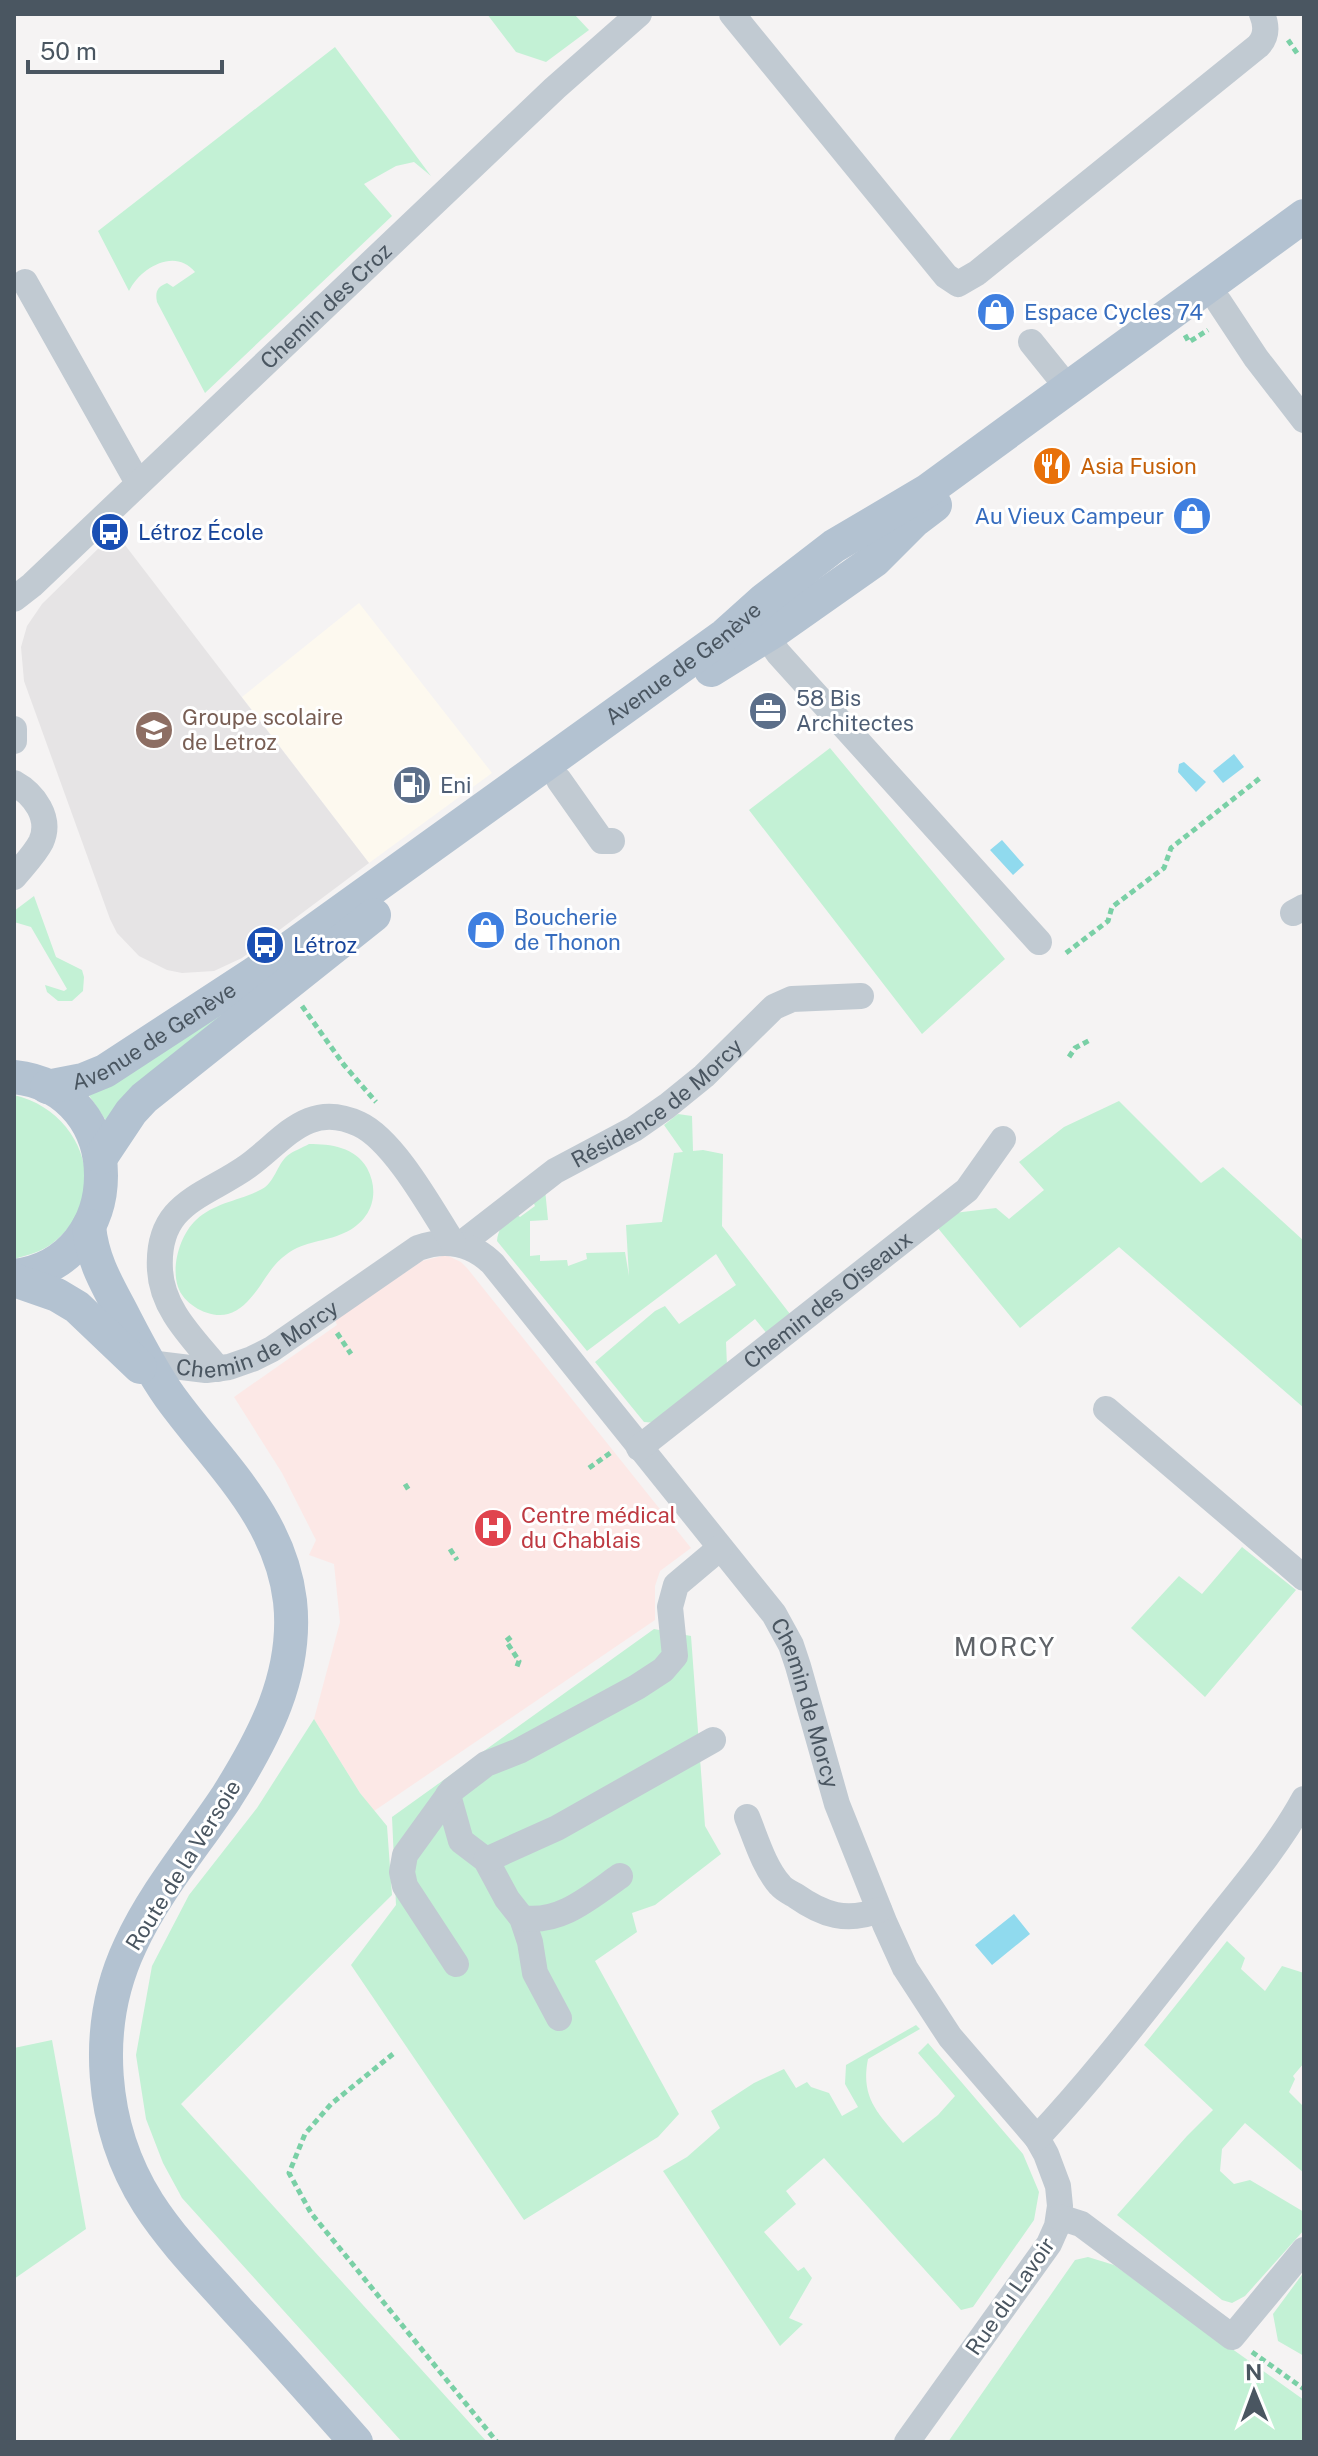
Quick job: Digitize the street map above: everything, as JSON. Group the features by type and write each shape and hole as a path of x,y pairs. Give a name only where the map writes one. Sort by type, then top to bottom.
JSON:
{"main road":[{"name":"Avenue de Genève","path":"47,1087 83,1080 105,1071 255,973 725,635 796,596 845,581 882,554 919,516 1094,388 1214,294 1304,216"},
{"name":"Avenue de Genève","path":"101,1157 131,1112 302,970 415,883 726,659 767,636 825,553 927,491 1068,388 1304,240"},
{"path":"825,553 845,581"},
{"path":"14,1077 47,1087 76,1109 87,1123 101,1157 102,1185 96,1214 74,1246 55,1263 14,1278"},
{"name":"Route de la Versoie","path":"89,1226 98,1268 158,1377 268,1527 286,1581 291,1637 283,1682 262,1736 241,1774 130,1946 108,2023 109,2104 124,2156 156,2215 356,2442"},
{"name":"Route de la Versoie","path":"14,1278 57,1295 77,1307 158,1377"}],"street":[{"name":"Chemin des Croz","path":"14,599 555,88 639,14"},
{"path":"732,14 946,276 958,284 977,273 1258,46 1266,32 1262,14"},
{"path":"25,282 138,483"},
{"path":"1214,294 1256,358 1304,420"},
{"path":"1031,342 1068,388"},
{"path":"767,636 778,653 1039,942"},
{"path":"14,729 14,741"},
{"path":"559,780 602,841 612,841"},
{"path":"14,783 35,800 44,829 41,843 14,877"},
{"name":"Résidence de Morcy","path":"457,1244 555,1171 634,1129 667,1106 704,1076 774,1007 792,999 861,996"},
{"path":"218,1369 167,1301 160,1271 163,1241 169,1226 187,1202 247,1167 298,1125 322,1117 335,1117 370,1130 402,1166 457,1244"},
{"name":"Chemin des Oiseaux","path":"627,1449 967,1190 1003,1139"},
{"name":"Chemin de Morcy","path":"158,1377 182,1369 218,1369 252,1359 272,1349 410,1252 435,1243 457,1244 479,1252 493,1264 627,1449 720,1548 774,1614 791,1645 837,1804 905,1968 935,2017 1037,2138"},
{"path":"1106,1409 1304,1578"},
{"path":"456,1964 405,1886 402,1872 405,1855 448,1795 486,1764 519,1751 663,1670 675,1656 670,1607 676,1585 720,1548"},
{"path":"486,1860 557,1828 713,1740"},
{"path":"448,1795 461,1841 486,1860 507,1899 522,1918 535,1973 559,2018"},
{"path":"1037,2138 1079,2092 1197,1945 1272,1848 1304,1799"},
{"path":"747,1817 768,1867 781,1886 816,1910 835,1917 879,1910"},
{"path":"522,1918 538,1920 562,1913 620,1876"},
{"name":"Rue du Lavoir","path":"907,2442 1044,2252 1059,2217 1060,2196 1055,2176 1037,2138"},
{"path":"1059,2217 1081,2224 1232,2337 1304,2250"}],"path":[{"path":"1066,953 1108,921 1112,907 1164,868 1171,848 1260,778"},
{"path":"1069,1057 1075,1048 1090,1040"},
{"path":"589,1468 627,1449"},
{"path":"405,1484 410,1492"},
{"path":"450,1549 457,1560"},
{"path":"511,1637 506,1641 519,1661 516,1669"},
{"path":"393,2054 331,2104 305,2134 289,2173 311,2213 497,2442"},
{"path":"1232,2337 1304,2389"}],"shaded area":[{"name":"Groupe scolaire de Letroz","path":"115,532 369,863 242,958 214,971 182,973 167,970 139,956 117,933 24,681 21,647 27,626 42,604"},
{"path":"359,603 492,773 369,863 242,697"},
{"name":"Centre médical du Chablais","path":"446,1255 467,1268 691,1548 660,1571 655,1586 655,1620 374,1811 314,1719 340,1622 334,1564 309,1555 316,1540 282,1473 234,1397 337,1325 335,1320 422,1261"}],"green space":[{"path":"487,14 574,14 589,30 546,62 516,52"},
{"path":"335,47 431,176 414,162 396,166 364,184 392,216 205,393 156,298 161,286 167,283 173,287 195,272 178,261 168,261 149,268 129,291 98,231"},
{"path":"830,748 1005,959 922,1034 749,810"},
{"path":"34,896 56,957 82,970 83,991 72,1001 58,1001 47,992 45,985 64,991 67,989 31,927 14,922 14,911"},
{"path":"240,996 246,1004 109,1125 86,1091"},
{"path":"14,1095 38,1104 58,1118 73,1136 82,1157 85,1179 82,1201 72,1223 54,1242 35,1253 14,1259"},
{"path":"1119,1101 1201,1183 1223,1167 1304,1241 1304,1408 1119,1247 1020,1328 937,1227 954,1213 996,1208 1009,1219 1044,1190 1019,1162 1064,1127"},
{"path":"678,1114 692,1116 693,1151 723,1154 722,1226 790,1314 768,1335 755,1319 726,1342 727,1366 657,1423 644,1422 595,1362 655,1311 665,1306 679,1324 736,1285 716,1254 587,1351 497,1241 505,1222 516,1214 520,1217 535,1206 532,1199 545,1189 548,1220 530,1221 530,1256 540,1255 540,1261 567,1260 568,1266 587,1259 586,1253 625,1252 629,1276 626,1225 662,1222 674,1153 683,1152 664,1125"},
{"path":"309,1144 342,1148 362,1161 373,1187 367,1214 344,1233 300,1246 287,1254 275,1264 250,1299 233,1312 213,1314 192,1305 181,1294 176,1279 178,1251 190,1226 211,1209 266,1186 287,1156"},
{"path":"1242,1547 1296,1590 1205,1697 1131,1628 1179,1576 1202,1594"},
{"path":"654,1629 691,1636 705,1826 721,1854 655,1905 632,1913 637,1932 595,1961 679,2114 658,2137 524,2220 351,1965 396,1905 392,1817"},
{"path":"314,1719 360,1793 387,1826 392,1895 181,2104 487,2442 402,2442 182,2198 163,2163 146,2119 136,2055 152,1966 189,1895 257,1808"},
{"path":"1227,1941 1245,1958 1241,1969 1265,1991 1282,1966 1304,1973 1304,2063 1293,2076 1295,2079 1289,2092 1304,2107 1304,2173 1245,2123 1222,2149 1220,2171 1234,2184 1250,2180 1304,2212 1304,2230 1245,2296 1232,2303 1222,2300 1117,2215 1213,2110 1144,2045"},
{"path":"916,2025 920,2029 868,2059 867,2085 874,2105 903,2143 938,2115 955,2096 918,2053 928,2043 1023,2154 1039,2192 1034,2220 973,2307 961,2310 824,2158 786,2191 796,2204 764,2232 798,2271 804,2267 812,2278 789,2318 803,2324 780,2346 663,2171 687,2157 720,2128 711,2111 754,2083 784,2069 796,2088 807,2082 811,2087 829,2093 842,2116 858,2107 845,2084 846,2065"},
{"path":"52,2040 86,2229 14,2279 14,2048"},
{"path":"1088,2257 1114,2265 1304,2400 1304,2442 948,2442 1075,2260"},
{"path":"1304,2272 1304,2356 1278,2341 1273,2314"}],"water":[{"path":"1234,754 1244,767 1223,783 1213,771"},
{"path":"1184,762 1206,782 1196,792 1178,772 1179,764"},
{"path":"1002,840 1024,865 1013,875 990,850"},
{"path":"1014,1914 1030,1934 992,1965 975,1945"}],"place":[{"name":"Espace Cycles 74","path":"996,312"},
{"name":"Asia Fusion","path":"1052,466"},
{"name":"Au Vieux Campeur","path":"1192,516"},
{"name":"Létroz École","path":"110,532"},
{"name":"58 Bis Architectes","path":"768,711"},
{"name":"Groupe scolaire de Letroz","path":"154,730"},
{"name":"Eni","path":"412,785"},
{"name":"Boucherie de Thonon","path":"486,930"},
{"name":"Létroz","path":"265,945"},
{"name":"Centre médical du Chablais","path":"493,1528"}],"district":[{"name":"MORCY","path":"1005,1647"}]}
